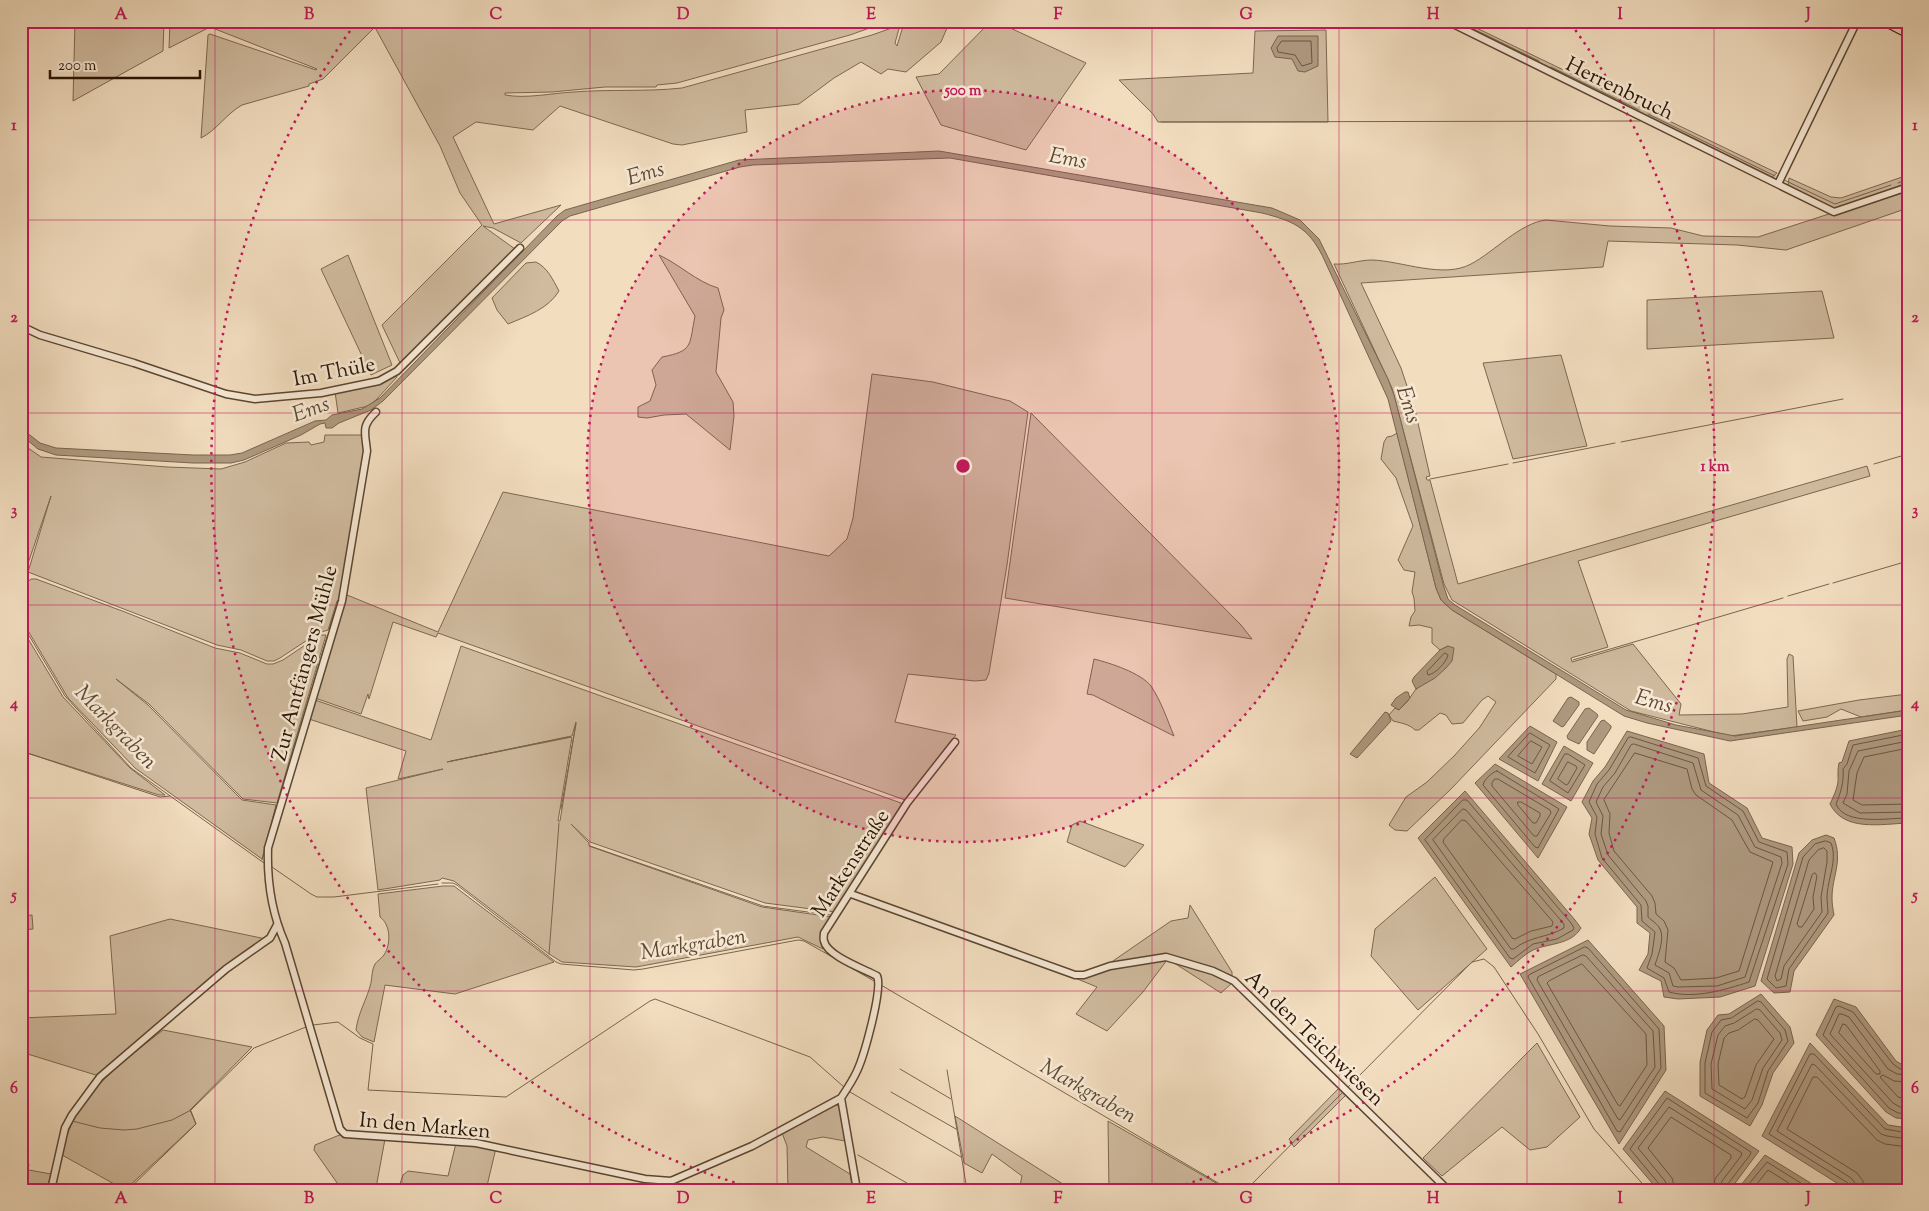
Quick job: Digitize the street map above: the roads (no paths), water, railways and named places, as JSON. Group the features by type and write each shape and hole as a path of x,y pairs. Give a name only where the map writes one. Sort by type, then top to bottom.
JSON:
{"main road":[{"path":"1885,21 1908,33"}],"street":[{"name":"Herrenbruch","path":"1448,21 1834,212 1908,187"},
{"path":"1778,184 1857,21"},
{"name":"Im Thüle","path":"21,326 40,334 226,394 255,399 322,394 379,381 398,371 520,248"},
{"name":"Zur Antfängers Mühle","path":"277,925 268,869 268,848 342,600 367,451 365,428 367,421 376,412"},
{"name":"Markenstraße","path":"841,1098 858,1070 875,1011 879,982 877,976 848,962 828,949 824,941 824,933 907,803 954,742"},
{"name":"An den Teichwiesen","path":"850,894 1075,975 1084,975 1110,966 1166,958 1213,971 1234,981 1448,1190"},
{"path":"51,1190 65,1128 100,1076 226,969 270,938 277,925"},
{"name":"In den Marken","path":"277,925 285,943 337,1122 345,1134 476,1142 645,1179 671,1181 752,1146 841,1098"},
{"path":"270,938 285,943"},
{"path":"841,1098 857,1190"},
{"path":"665,1190 671,1181"}],"water":[{"path":"1278,36 1318,36 1318,66 1305,72 1298,71 1292,59 1275,57 1271,48"},
{"path":"939,151 1272,208 1300,220 1319,239 1388,379 1394,395 1448,599 1626,710 1676,725 1735,736 1908,710 1908,715 1730,741 1647,723 1624,716 1452,610 1441,600 1436,588 1388,399 1323,257 1312,239 1299,227 1262,213 950,158 753,165 740,167 570,216 562,221 383,401 371,410 339,423 332,428 326,428 325,423 320,424 301,435 244,460 231,463 193,463 56,455 38,449 21,435 21,428 40,443 56,448 193,455 230,455 242,453 315,421 326,420 332,415 362,409 380,398 565,210 739,160"},
{"path":"1448,646 1454,648 1452,661 1435,678 1416,689 1412,681 1414,677 1440,650"},
{"path":"1408,692 1410,698 1399,710 1391,705 1396,698"},
{"path":"1571,697 1579,702 1579,705 1562,727 1553,721 1568,698"},
{"path":"1589,708 1598,716 1579,744 1568,739 1567,736 1585,709"},
{"path":"1385,712 1388,713 1391,721 1357,758 1350,754"},
{"path":"1604,720 1611,728 1594,754 1587,750 1587,742 1601,721"},
{"path":"1530,726 1557,742 1538,781 1499,759"},
{"path":"1908,729 1908,823 1875,825 1854,823 1836,813 1830,804 1837,787 1839,763 1842,762 1849,741"},
{"path":"1627,731 1704,754 1709,783 1747,808 1762,838 1792,847 1793,864 1755,986 1720,997 1678,999 1664,997 1661,981 1639,970 1648,954 1650,933 1637,923 1637,907 1598,860 1589,834 1592,818 1582,802 1593,781 1605,767"},
{"path":"1564,746 1593,763 1571,801 1542,784"},
{"path":"1495,764 1567,807 1538,858 1475,783"},
{"path":"1465,791 1581,928 1572,938 1530,952 1511,967 1418,838"},
{"path":"1826,835 1834,838 1837,854 1832,890 1834,915 1794,971 1790,992 1774,993 1761,981 1799,853 1812,840"},
{"path":"1588,940 1664,1026 1666,1070 1619,1144 1520,974"},
{"path":"1761,994 1790,1027 1794,1043 1773,1073 1762,1105 1750,1126 1700,1096 1700,1062 1707,1030 1718,1015 1729,1014"},
{"path":"1834,999 1856,1007 1896,1061 1901,1064 1908,1062 1908,1119 1896,1118 1886,1112 1816,1035"},
{"path":"1810,1043 1888,1125 1908,1128 1908,1190 1848,1190 1762,1136"},
{"path":"1665,1091 1759,1151 1730,1190 1658,1190 1623,1149"},
{"path":"1765,1155 1822,1190 1737,1190"}],"waterway":[{"path":"1457,21 1539,61"},
{"path":"1551,67 1639,110"},
{"path":"1648,114 1775,176"},
{"path":"1161,122 1640,121"},
{"path":"1898,183 1908,179"},
{"path":"1784,180 1835,204 1891,185"},
{"path":"1621,442 1843,399"},
{"path":"1513,463 1615,443"},
{"path":"1874,464 1908,454"},
{"path":"1430,479 1508,464"},
{"path":"1833,583 1908,561"},
{"path":"1788,596 1829,584"},
{"path":"329,629 340,595"},
{"path":"1573,660 1783,598"},
{"name":"Markgraben","path":"21,622 65,696 131,768 264,863"},
{"path":"262,860 327,637"},
{"path":"561,809 576,724"},
{"path":"451,761 568,737"},
{"path":"21,751 160,797 170,796"},
{"path":"549,954 559,823"},
{"path":"590,846 763,906 830,915"},
{"name":"Markgraben","path":"272,867 317,897 334,897 438,884"},
{"name":"Markgraben","path":"442,883 457,885 561,964 634,970 798,940 804,941 836,959"},
{"path":"1347,1088 1472,962 1484,959 1494,967 1538,1034 1594,1129 1648,1190"},
{"name":"Markgraben","path":"846,965 874,981"},
{"name":"Markgraben","path":"881,985 1230,1190"},
{"path":"313,1025 338,1022 360,1038 373,1044 368,1090 506,1097 655,999 810,1057 844,1087"},
{"path":"72,1121 100,1128 124,1130 137,1129 172,1120 191,1110 254,1048 306,1027"},
{"path":"900,1069 951,1099"},
{"path":"947,1070 967,1190"},
{"path":"1246,1190 1344,1091"},
{"path":"850,1092 961,1157"},
{"path":"891,1092 956,1129"},
{"path":"128,1190 196,1124 191,1111"},
{"path":"858,1155 919,1190"}],"water label":[{"name":"Ems","path":"1068,157"},
{"name":"Ems","path":"645,172"},
{"name":"Ems","path":"1410,404"},
{"name":"Ems","path":"310,408"},
{"name":"Ems","path":"1654,700"}]}
